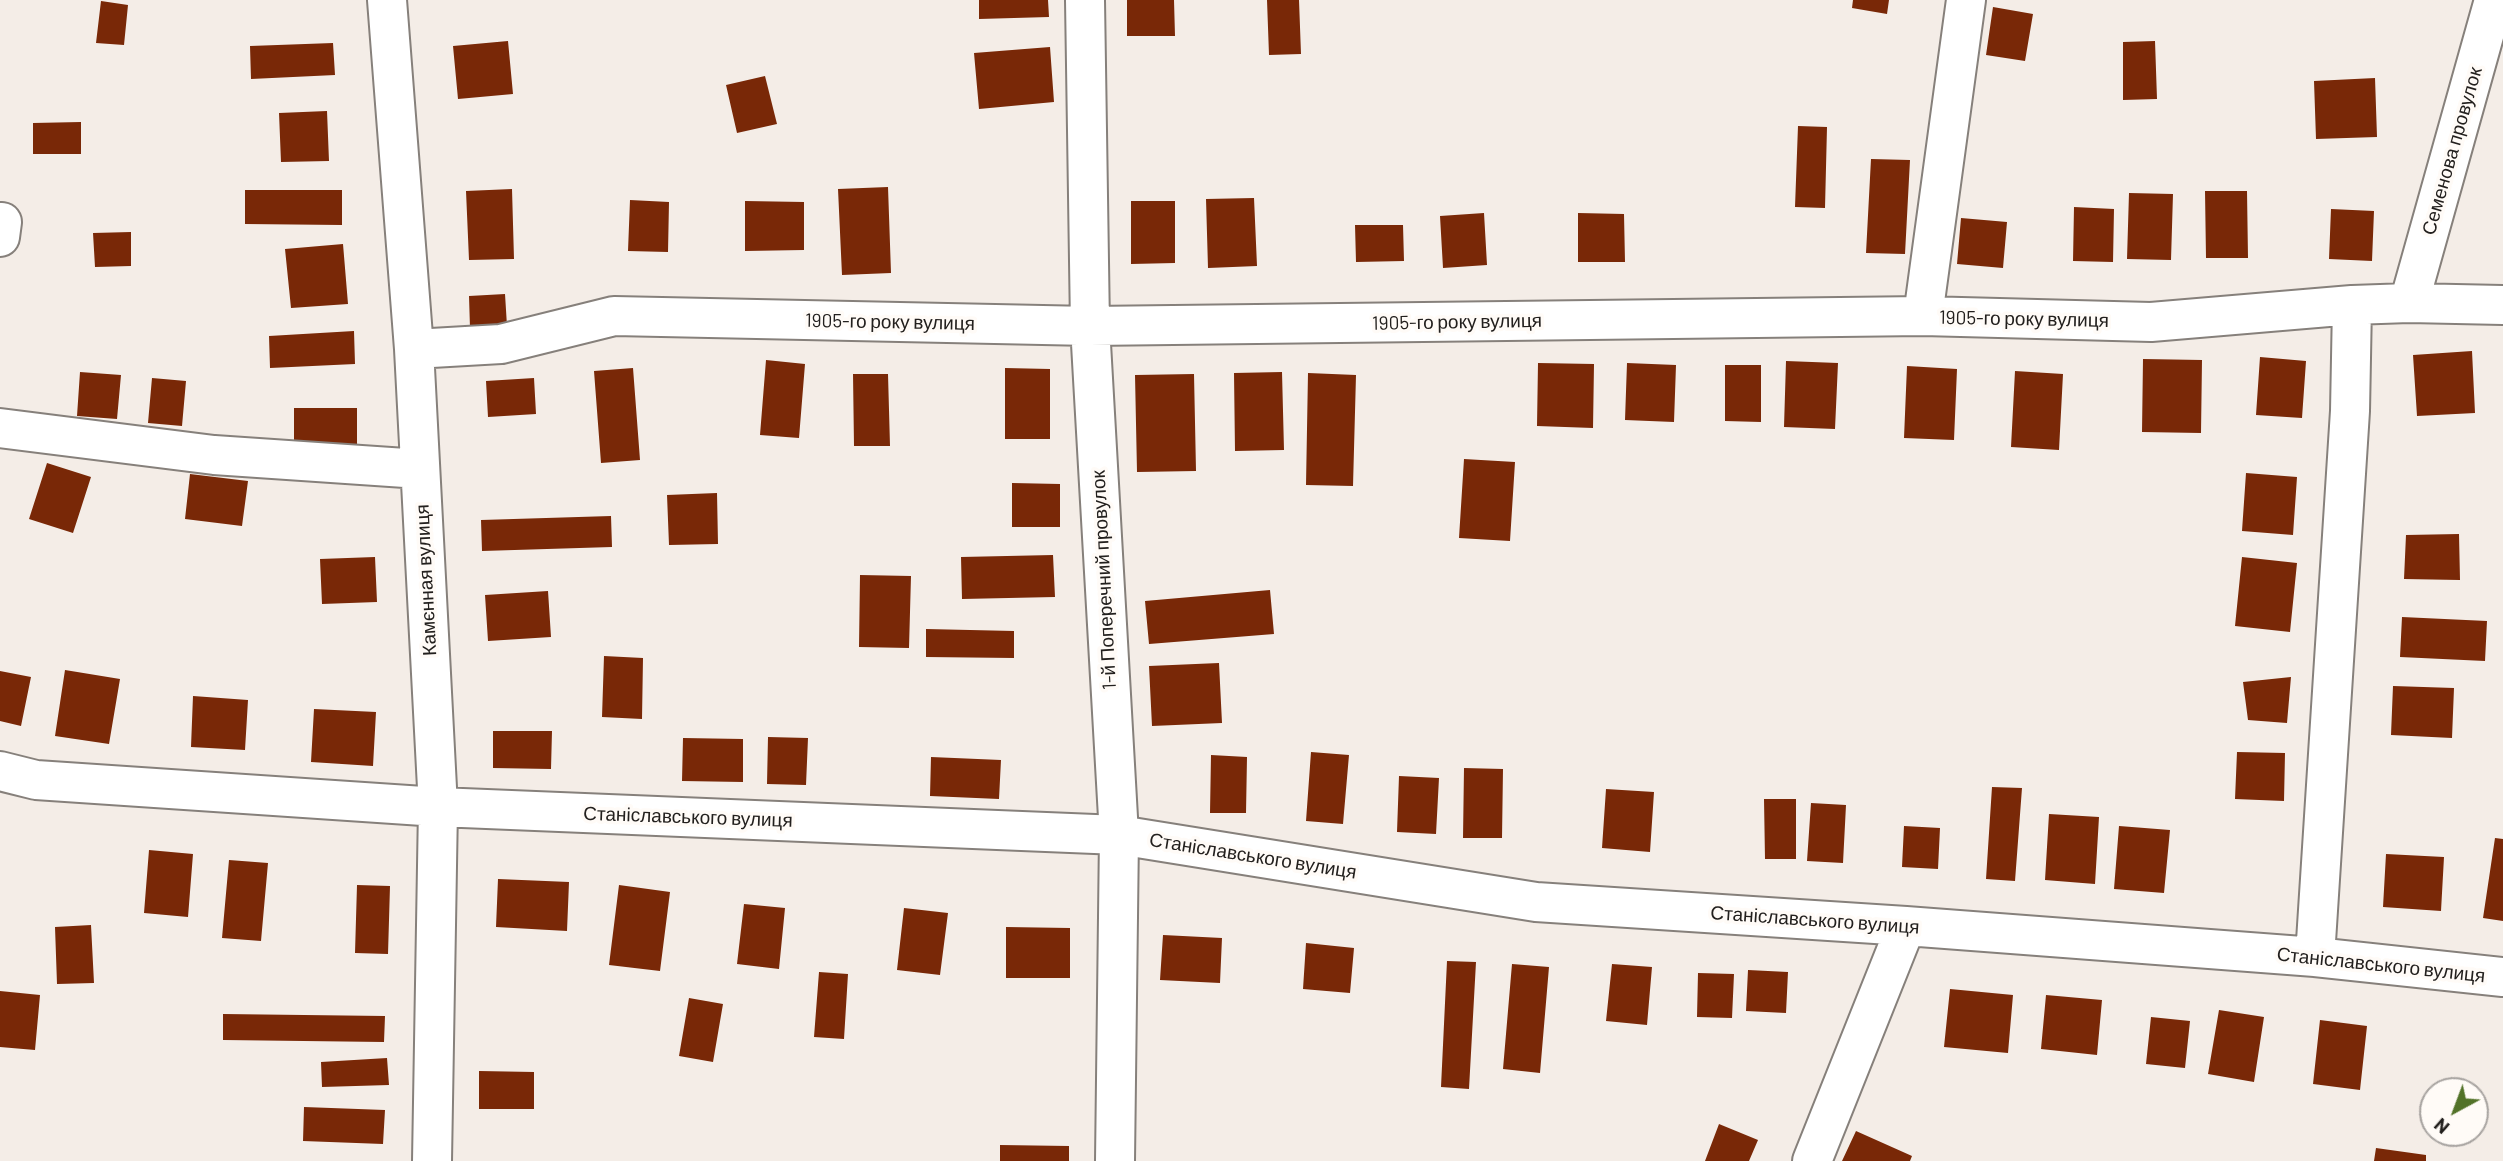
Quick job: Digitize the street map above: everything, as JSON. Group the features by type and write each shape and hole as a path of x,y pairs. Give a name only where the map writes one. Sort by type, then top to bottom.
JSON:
{"street":[{"name":"Камєнная вулиця","path":"387,0 414,349 438,807 432,1161"},
{"name":"1-й Поперечний провулок","path":"1085,0 1090,326 1119,835 1115,1161"},
{"path":"1923,316 1966,0"},
{"name":"Семенова провулок","path":"2409,303 2494,0"},
{"name":"1905-го року вулиця","path":"414,349 501,345 614,316 1090,326 1923,316 2151,322 2351,304 2503,304"},
{"path":"2315,957 2350,411 2351,304"},
{"path":"0,428 214,455 420,469"},
{"name":"Станіславського вулиця","path":"0,771 36,780 438,807 1119,835 1536,902 1906,926 2315,957 2503,977"},
{"path":"1812,1161 1906,926"}],"building":[{"path":"979,0 1048,0 1049,17 979,19"},
{"path":"1127,0 1174,0 1175,36 1127,36"},
{"path":"1267,0 1299,0 1301,54 1269,55"},
{"path":"1853,0 1889,0 1887,14 1852,8"},
{"path":"101,1 128,5 124,45 96,43"},
{"path":"1993,7 2033,14 2025,61 1986,55"},
{"path":"508,41 513,94 458,99 453,46"},
{"path":"2155,41 2157,99 2123,100 2123,42"},
{"path":"333,43 335,75 251,79 250,46"},
{"path":"1050,47 1054,102 979,109 974,53"},
{"path":"765,76 777,124 737,133 726,85"},
{"path":"2375,78 2377,137 2316,139 2314,81"},
{"path":"327,111 329,161 281,162 279,113"},
{"path":"81,122 81,154 33,154 33,123"},
{"path":"1798,126 1827,127 1825,208 1795,207"},
{"path":"1871,159 1910,160 1905,254 1866,253"},
{"path":"888,187 891,273 842,275 838,189"},
{"path":"512,189 514,259 469,260 466,191"},
{"path":"245,190 342,190 342,225 245,224"},
{"path":"2205,191 2247,191 2248,258 2206,258"},
{"path":"2129,193 2173,194 2171,260 2127,259"},
{"path":"1254,198 1257,266 1208,268 1206,199"},
{"path":"630,200 669,202 668,252 628,251"},
{"path":"745,201 804,202 804,250 745,251"},
{"path":"1131,201 1175,201 1175,263 1131,264"},
{"path":"2074,207 2114,209 2113,262 2073,261"},
{"path":"2331,209 2374,211 2372,261 2329,259"},
{"path":"1484,213 1487,265 1443,268 1440,216"},
{"path":"1578,213 1624,214 1625,262 1578,262"},
{"path":"1961,218 2007,222 2003,268 1957,264"},
{"path":"1355,225 1403,225 1404,261 1356,262"},
{"path":"131,232 131,266 95,267 93,233"},
{"path":"343,244 348,304 291,308 285,249"},
{"path":"505,294 507,326 470,328 469,296"},
{"path":"354,331 355,364 270,368 269,336"},
{"path":"2472,351 2475,413 2417,416 2413,355"},
{"path":"2260,357 2306,361 2302,418 2256,415"},
{"path":"2143,359 2202,360 2201,433 2142,432"},
{"path":"766,360 805,364 799,438 760,435"},
{"path":"1786,361 1838,363 1835,429 1784,427"},
{"path":"1538,363 1594,364 1593,428 1537,426"},
{"path":"1627,363 1676,365 1674,422 1625,420"},
{"path":"1725,365 1761,365 1761,422 1725,421"},
{"path":"1907,366 1957,369 1954,440 1904,438"},
{"path":"633,368 640,460 601,463 594,371"},
{"path":"1005,368 1050,369 1050,439 1005,439"},
{"path":"2015,371 2063,374 2059,450 2011,447"},
{"path":"80,372 121,375 117,419 77,416"},
{"path":"1282,372 1284,450 1235,451 1234,373"},
{"path":"1308,373 1356,375 1353,486 1306,485"},
{"path":"853,374 888,374 890,446 854,446"},
{"path":"1194,374 1196,471 1137,472 1135,375"},
{"path":"152,378 186,381 182,426 148,423"},
{"path":"534,378 536,414 488,417 486,381"},
{"path":"294,408 357,408 357,447 294,447"},
{"path":"1464,459 1515,462 1510,541 1459,538"},
{"path":"47,463 91,477 73,533 29,519"},
{"path":"2246,473 2297,477 2293,535 2242,531"},
{"path":"190,474 248,481 242,526 185,519"},
{"path":"1012,483 1060,484 1060,527 1012,527"},
{"path":"717,493 718,544 669,545 667,495"},
{"path":"611,516 612,547 482,551 481,520"},
{"path":"2459,534 2460,580 2404,579 2406,535"},
{"path":"1053,555 1055,597 962,599 961,557"},
{"path":"375,557 377,602 322,604 320,559"},
{"path":"2242,557 2297,563 2290,632 2235,626"},
{"path":"860,575 911,576 909,648 859,647"},
{"path":"1270,590 1274,634 1149,644 1145,601"},
{"path":"548,591 551,637 488,641 485,595"},
{"path":"2402,617 2487,621 2485,661 2400,657"},
{"path":"926,629 1014,631 1014,658 926,657"},
{"path":"604,656 643,658 642,719 602,717"},
{"path":"1219,663 1222,723 1152,726 1149,666"},
{"path":"65,670 120,679 109,744 55,736"},
{"path":"0,671 31,677 21,726 0,721"},
{"path":"2291,677 2287,723 2248,720 2243,682"},
{"path":"2393,686 2454,688 2452,738 2391,735"},
{"path":"193,696 248,700 245,750 191,747"},
{"path":"314,709 376,712 373,766 311,762"},
{"path":"493,731 552,731 551,769 493,768"},
{"path":"768,737 808,738 806,785 767,784"},
{"path":"683,738 743,739 743,782 682,781"},
{"path":"1311,752 1349,755 1343,824 1306,821"},
{"path":"2237,752 2285,753 2284,801 2235,799"},
{"path":"1211,755 1247,757 1246,813 1210,813"},
{"path":"931,757 1001,760 999,799 930,796"},
{"path":"1464,768 1503,769 1502,838 1463,838"},
{"path":"1399,776 1439,778 1436,834 1397,832"},
{"path":"1992,787 2022,788 2015,881 1986,879"},
{"path":"1606,789 1654,792 1650,852 1602,848"},
{"path":"1764,799 1796,799 1796,859 1765,859"},
{"path":"1811,803 1846,805 1843,863 1807,861"},
{"path":"2049,814 2099,817 2095,884 2045,880"},
{"path":"1904,826 1940,828 1938,869 1902,867"},
{"path":"2119,826 2170,830 2164,893 2114,889"},
{"path":"2495,838 2503,839 2503,921 2483,918"},
{"path":"149,850 193,854 188,917 144,913"},
{"path":"2386,854 2444,857 2441,911 2383,907"},
{"path":"229,860 268,863 261,941 222,938"},
{"path":"498,879 569,882 567,931 496,927"},
{"path":"357,885 390,886 388,954 355,953"},
{"path":"619,885 670,892 660,971 609,965"},
{"path":"744,904 785,908 779,969 737,964"},
{"path":"904,908 948,913 940,975 897,970"},
{"path":"91,925 94,983 57,984 55,927"},
{"path":"1006,927 1070,928 1070,978 1006,978"},
{"path":"1163,935 1222,938 1220,983 1160,980"},
{"path":"1306,943 1354,948 1350,993 1303,989"},
{"path":"1447,961 1476,962 1469,1089 1441,1087"},
{"path":"1512,964 1549,967 1540,1073 1503,1069"},
{"path":"1612,964 1652,967 1647,1025 1606,1021"},
{"path":"1748,970 1788,972 1786,1013 1746,1011"},
{"path":"819,972 848,974 844,1039 814,1037"},
{"path":"1698,973 1734,974 1732,1018 1697,1017"},
{"path":"1950,989 2013,995 2008,1053 1944,1047"},
{"path":"0,991 40,995 35,1050 0,1047"},
{"path":"2046,995 2102,1000 2097,1055 2041,1049"},
{"path":"689,998 723,1004 713,1062 679,1056"},
{"path":"2219,1010 2264,1017 2254,1082 2208,1074"},
{"path":"223,1014 385,1016 384,1042 223,1040"},
{"path":"2151,1017 2190,1021 2185,1068 2146,1064"},
{"path":"2320,1020 2367,1026 2360,1090 2313,1084"},
{"path":"387,1058 389,1085 322,1087 321,1062"},
{"path":"479,1071 534,1072 534,1109 479,1109"},
{"path":"304,1107 385,1110 383,1144 303,1141"},
{"path":"1719,1124 1758,1140 1749,1161 1705,1161"},
{"path":"1856,1131 1912,1156 1910,1161 1842,1161"},
{"path":"1000,1145 1069,1146 1069,1161 1000,1161"},
{"path":"2376,1148 2426,1155 2426,1161 2374,1161"}]}
